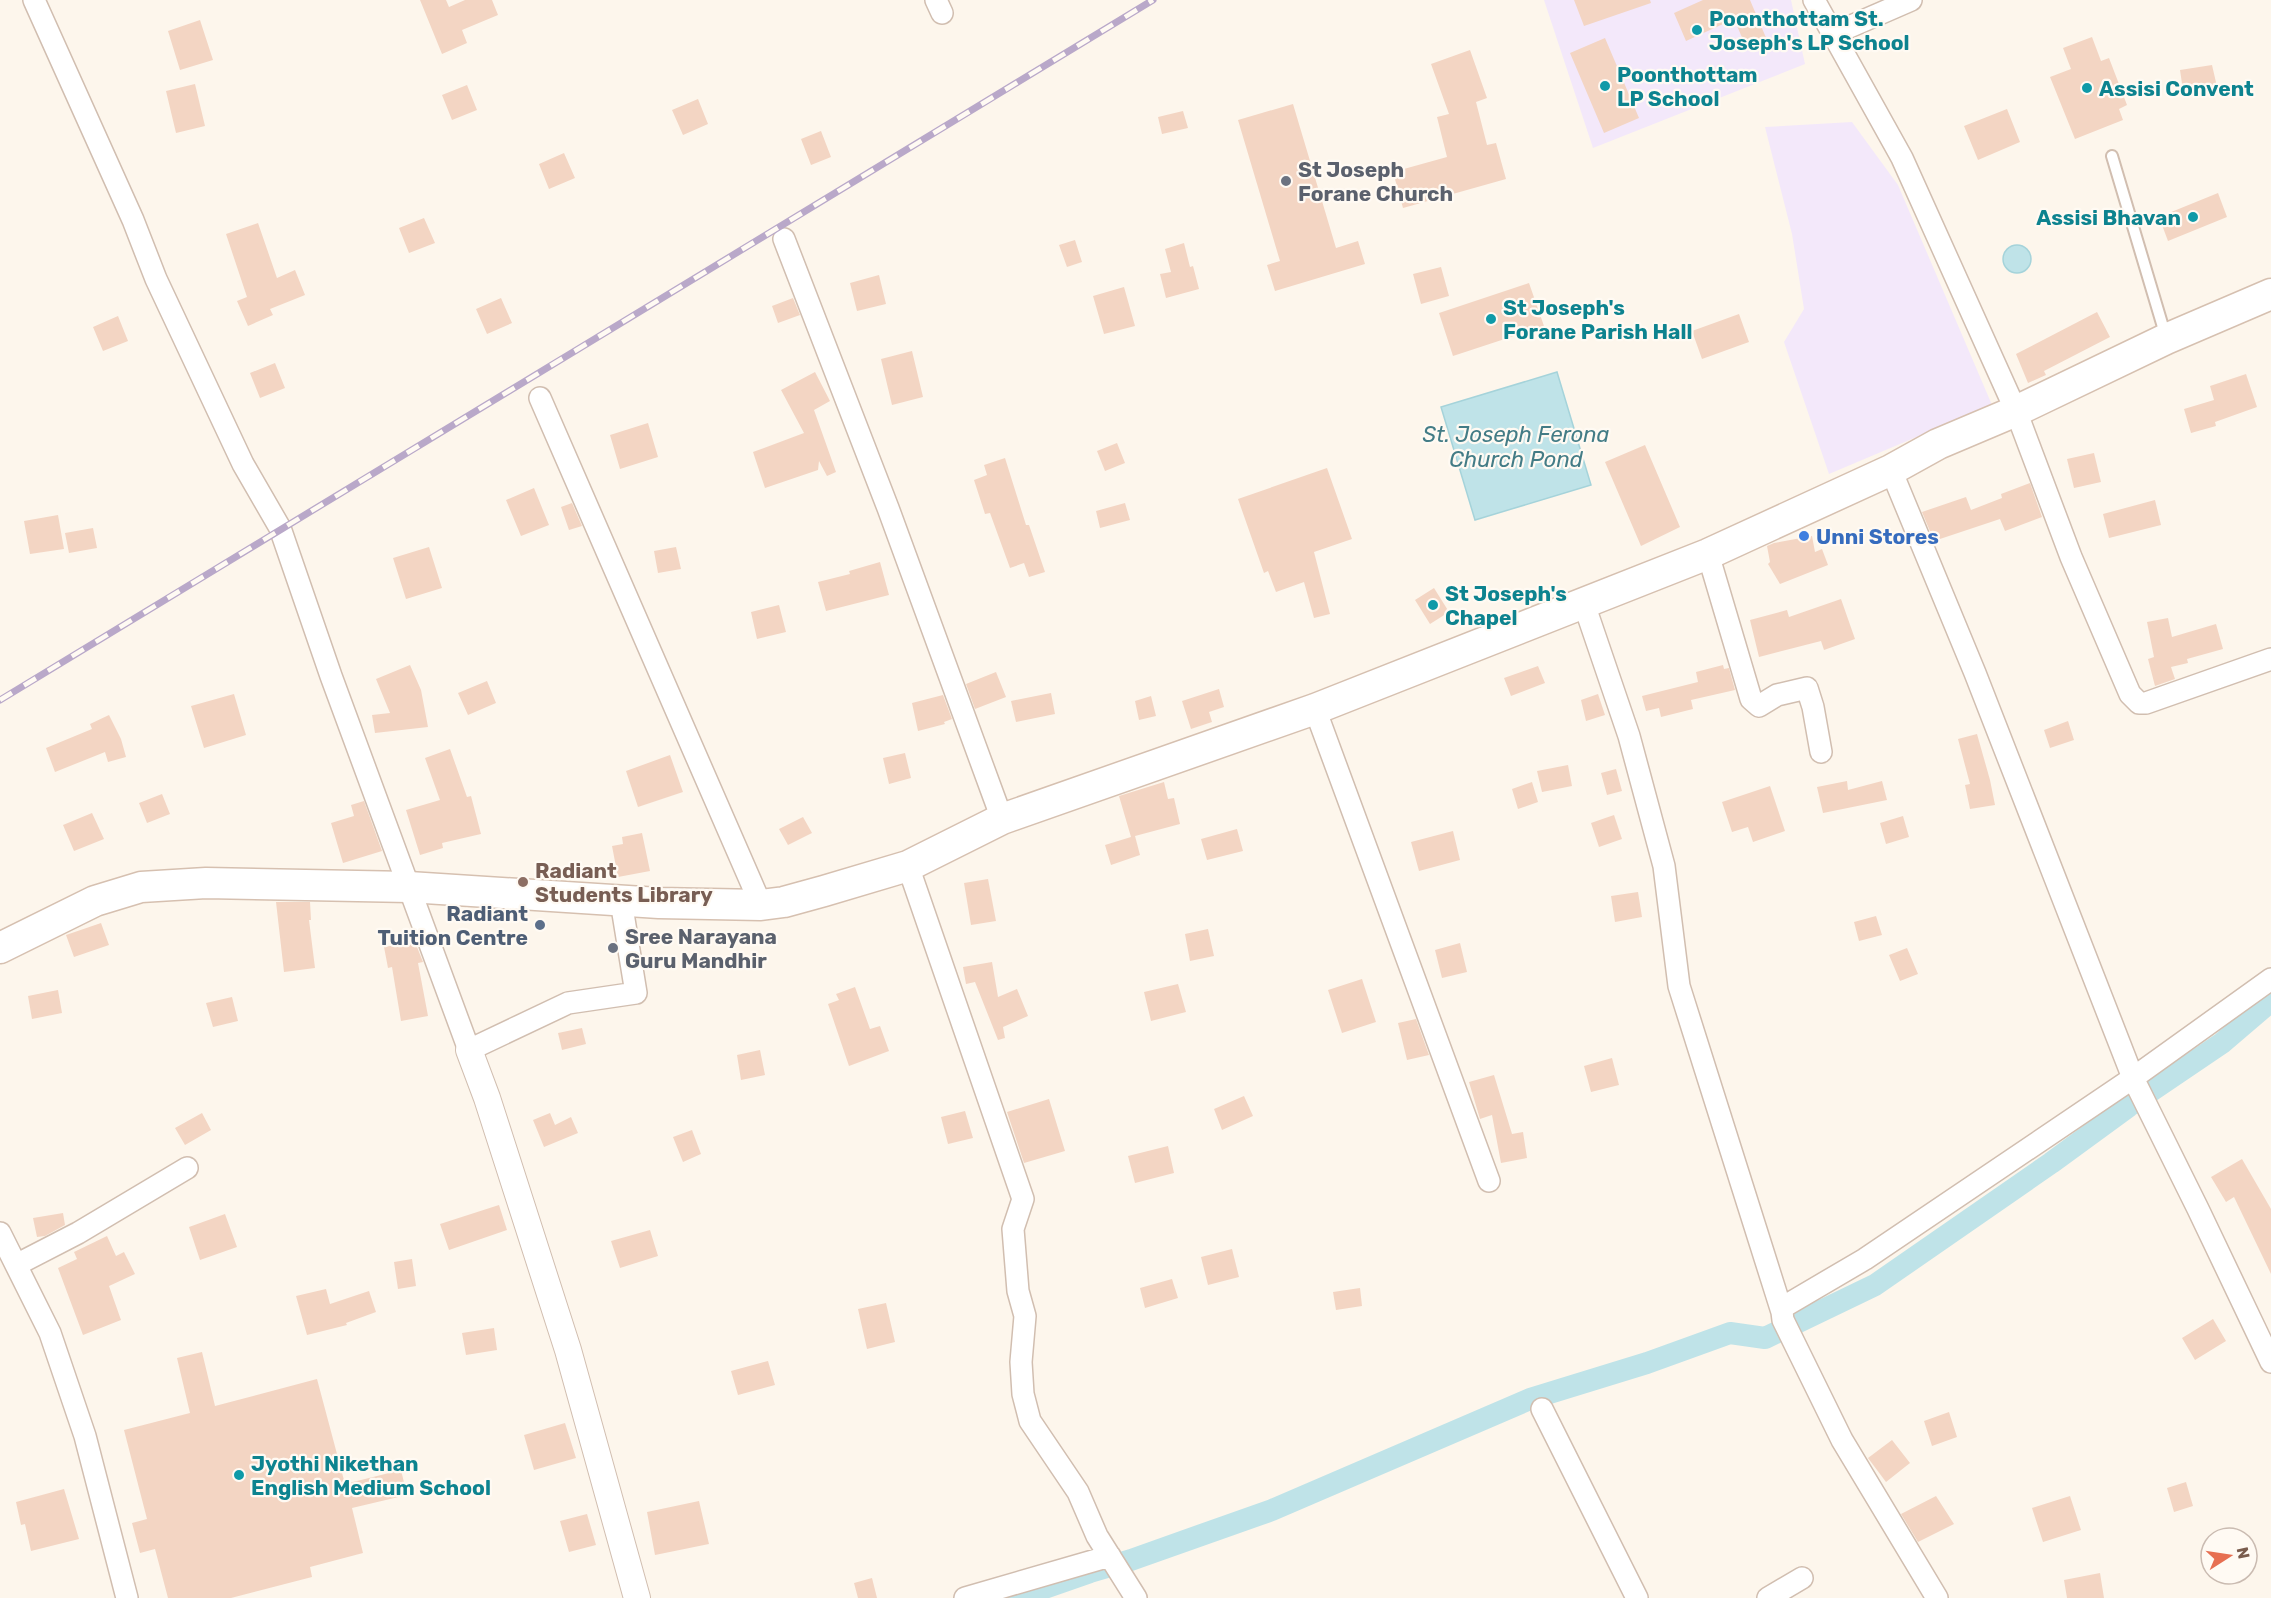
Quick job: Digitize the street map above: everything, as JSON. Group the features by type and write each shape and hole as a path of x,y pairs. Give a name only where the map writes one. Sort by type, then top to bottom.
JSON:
{"main road":[{"path":"0,948 95,901 141,887 206,883 409,887 621,901 761,905 784,902 908,866 1002,819 1315,709 1708,554 1891,470 1938,444 2016,411 2166,339 2271,294"}],"street":[{"path":"1814,0 1902,158 2016,411 2071,557 2130,694 2139,703 2146,703 2271,659"},
{"path":"1833,34 1911,0"},
{"path":"37,8 133,220 156,279 243,464 280,528 331,676 487,1098 567,1350 637,1598"},
{"path":"784,238 888,508 1002,819"},
{"path":"540,398 761,905"},
{"path":"1891,470 1975,673 2136,1082 2271,1362"},
{"path":"1708,554 1751,699 1759,706 1777,695 1807,688 1813,707 1821,752"},
{"path":"1584,603 1629,736 1664,866 1679,986 1786,1302 1788,1333 1842,1440 1937,1598"},
{"path":"1315,709 1489,1181"},
{"path":"908,866 1023,1199 1013,1229 1018,1291 1025,1316 1022,1362 1023,1394 1030,1421 1078,1492 1097,1536 1136,1598"},
{"path":"470,1050 568,1003 636,993 621,901"},
{"path":"1786,1302 1865,1259 2136,1082 2271,978"},
{"path":"16,1265 78,1233 187,1168"},
{"path":"0,1233 50,1333 86,1436 127,1598"},
{"path":"1545,1415 1637,1598"},
{"path":"964,1598 1117,1566"},
{"path":"1768,1598 1802,1578"}],"lane":[{"path":"2112,156 2166,339"}],"shaded area":[{"path":"1544,0 1791,0 1805,64 1593,148"},
{"path":"1852,122 1898,185 1992,405 1829,474 1784,342 1804,309 1792,234 1765,127"}],"water":[{"path":"2017,245 2027,249 2031,259 2027,269 2017,273 2007,269 2003,259 2007,249"},
{"name":"St. Joseph Ferona Church Pond","path":"1557,372 1591,485 1475,520 1441,407"}],"building":[{"path":"420,0 446,0 449,7 465,0 492,0 498,15 462,30 467,43 442,54"},
{"path":"1574,0 1650,0 1651,3 1584,26"},
{"name":"Poonthottam St. Joseph's LP School","path":"1703,0 1750,0 1767,40 1747,49 1734,19 1686,41 1674,13"},
{"path":"200,20 213,60 180,70 168,31"},
{"name":"Assisi Convent","path":"2092,37 2101,61 2109,58 2127,105 2119,109 2123,120 2075,139 2050,77 2071,69 2063,48"},
{"name":"Poonthottam LP School","path":"1605,38 1639,118 1604,133 1570,53"},
{"path":"1470,50 1487,98 1476,102 1487,145 1496,143 1506,179 1403,208 1393,172 1447,157 1437,117 1449,114 1431,64"},
{"path":"2212,65 2218,91 2184,97 2180,70"},
{"path":"195,84 205,126 176,133 166,91"},
{"path":"467,85 477,110 452,120 442,95"},
{"path":"698,99 708,124 683,135 672,110"},
{"name":"St Joseph Forane Church","path":"1293,104 1336,248 1358,241 1365,264 1275,291 1267,265 1280,261 1238,120"},
{"path":"2007,109 2020,142 1978,160 1964,126"},
{"path":"1183,111 1188,128 1162,134 1158,117"},
{"path":"821,131 831,157 811,165 801,139"},
{"path":"564,153 575,178 549,189 539,164"},
{"name":"Assisi Bhavan","path":"2218,193 2227,217 2168,241 2159,217"},
{"path":"424,218 435,243 409,253 399,228"},
{"path":"258,223 277,278 295,270 305,295 270,309 273,315 248,326 237,301 247,297 226,234"},
{"path":"1075,240 1082,262 1067,267 1059,245"},
{"path":"1184,243 1199,289 1166,298 1160,274 1171,272 1165,249"},
{"path":"1441,267 1449,296 1421,304 1413,274"},
{"path":"879,275 886,304 857,311 850,283"},
{"name":"St Joseph's Forane Parish Hall","path":"1529,283 1544,326 1453,356 1439,313"},
{"path":"1124,287 1135,326 1104,334 1093,296"},
{"path":"501,298 512,323 487,334 476,309"},
{"path":"793,298 800,315 778,323 772,306"},
{"path":"2097,312 2110,337 2044,371 2046,375 2028,383 2016,354"},
{"path":"1739,314 1749,342 1702,359 1692,331"},
{"path":"118,316 128,341 103,351 93,327"},
{"path":"912,351 923,397 892,405 881,359"},
{"path":"275,363 285,388 260,398 250,373"},
{"path":"815,372 830,401 814,410 836,472 827,476 819,461 818,470 765,488 753,452 804,433 781,390"},
{"path":"2246,374 2257,407 2215,422 2216,426 2191,433 2184,409 2214,400 2210,386"},
{"path":"648,423 658,457 620,469 610,435"},
{"path":"1117,443 1125,463 1105,471 1097,451"},
{"path":"1645,445 1680,527 1641,546 1605,462"},
{"path":"2094,453 2101,482 2074,488 2067,459"},
{"path":"1005,458 1026,525 1029,525 1045,572 1029,577 1024,563 1010,568 990,513 985,514 974,480 987,475 984,465"},
{"path":"1327,468 1352,539 1314,552 1330,614 1314,618 1304,582 1276,592 1268,571 1264,573 1238,499"},
{"path":"2030,483 2042,517 2005,531 2000,519 1934,541 1922,512 1966,497 1971,510 2002,498 2001,494"},
{"path":"534,488 549,525 521,536 506,500"},
{"path":"2155,500 2161,525 2109,538 2103,514"},
{"path":"572,503 582,526 569,530 561,507"},
{"path":"1125,503 1130,520 1100,528 1096,511"},
{"path":"58,515 64,549 30,554 24,521"},
{"path":"93,528 97,548 69,553 65,533"},
{"path":"1812,536 1815,552 1822,549 1828,565 1780,584 1768,564 1770,562 1767,546"},
{"path":"429,547 442,588 406,599 393,558"},
{"path":"676,547 681,569 658,573 654,551"},
{"path":"880,562 889,595 826,611 818,582 850,574 849,571"},
{"path":"1434,588 1449,612 1430,624 1415,600"},
{"path":"1841,599 1855,639 1824,650 1821,641 1759,657 1750,620 1787,610 1789,617"},
{"path":"779,605 786,632 757,639 751,612"},
{"path":"2168,618 2172,637 2216,624 2223,649 2187,659 2188,663 2171,667 2175,679 2155,686 2148,659 2154,657 2147,622"},
{"path":"410,665 421,690 428,727 375,733 372,715 390,713 376,679"},
{"path":"1723,665 1724,669 1729,668 1735,690 1691,700 1693,709 1661,717 1659,708 1646,711 1642,696 1698,682 1696,672"},
{"path":"1538,666 1545,683 1511,696 1504,678"},
{"path":"996,672 1006,697 975,709 966,684"},
{"path":"487,681 496,703 468,715 458,693"},
{"path":"1219,689 1224,707 1209,712 1212,722 1191,729 1182,701"},
{"path":"1051,693 1055,714 1016,722 1011,701"},
{"path":"234,694 246,735 204,748 191,706"},
{"path":"1598,694 1605,715 1586,721 1581,700"},
{"path":"943,695 952,719 944,722 945,724 918,731 912,703"},
{"path":"1151,696 1156,716 1139,720 1135,701"},
{"path":"109,715 121,739 126,757 108,762 105,752 55,772 46,748 92,729 90,724"},
{"path":"2068,721 2074,740 2050,748 2044,730"},
{"path":"1977,734 1995,805 1970,809 1965,785 1970,784 1958,739"},
{"path":"450,749 467,797 471,796 481,834 442,843 443,848 420,855 406,810 440,800 425,758"},
{"path":"905,753 911,778 889,784 883,758"},
{"path":"670,755 683,792 638,807 626,771"},
{"path":"1568,765 1572,786 1542,792 1537,771"},
{"path":"1616,769 1622,791 1607,795 1601,773"},
{"path":"1847,781 1848,790 1882,781 1887,800 1823,813 1817,787"},
{"path":"1164,782 1168,799 1174,798 1180,824 1135,836 1140,855 1111,865 1105,845 1131,837 1119,796"},
{"path":"1532,782 1538,802 1518,809 1512,789"},
{"path":"1770,786 1785,831 1753,842 1748,827 1732,832 1722,802"},
{"path":"162,794 170,814 147,823 139,803"},
{"path":"364,801 382,851 343,863 331,823 354,816 351,805"},
{"path":"92,813 104,839 74,851 63,825"},
{"path":"1614,815 1622,839 1599,847 1591,823"},
{"path":"1903,816 1909,837 1886,844 1880,823"},
{"path":"803,817 812,833 788,845 779,829"},
{"path":"1237,829 1243,851 1207,860 1201,839"},
{"path":"1453,831 1460,860 1419,871 1411,842"},
{"path":"642,833 650,871 618,877 612,846 623,844 622,837"},
{"path":"988,879 996,921 971,925 964,883"},
{"path":"1638,892 1642,917 1615,922 1611,896"},
{"path":"276,902 310,902 311,920 309,920 315,968 284,972"},
{"path":"1876,916 1882,935 1859,941 1854,922"},
{"path":"101,923 109,945 74,957 66,935"},
{"path":"1208,929 1214,956 1190,961 1185,934"},
{"path":"415,942 423,962 418,963 428,1016 401,1021 392,967 388,968 384,947"},
{"path":"1460,943 1467,972 1442,978 1435,950"},
{"path":"1907,948 1918,974 1900,981 1889,955"},
{"path":"992,962 998,997 1017,989 1028,1016 1003,1027 1005,1038 998,1040 975,982 966,984 963,967"},
{"path":"1362,979 1376,1022 1342,1033 1328,990"},
{"path":"1178,984 1186,1012 1151,1021 1144,992"},
{"path":"855,987 870,1029 880,1026 889,1051 849,1066 828,1004 839,1000 836,994"},
{"path":"58,990 62,1013 32,1019 28,996"},
{"path":"232,997 238,1021 213,1027 206,1003"},
{"path":"1416,1019 1429,1055 1407,1060 1398,1023"},
{"path":"582,1028 586,1044 562,1050 558,1033"},
{"path":"760,1050 765,1075 741,1080 737,1055"},
{"path":"1612,1058 1619,1085 1591,1092 1584,1066"},
{"path":"1494,1075 1512,1134 1523,1132 1527,1158 1501,1163 1492,1115 1480,1119 1469,1082"},
{"path":"1244,1096 1253,1116 1222,1130 1214,1109"},
{"path":"1049,1099 1065,1151 1024,1163 1007,1112"},
{"path":"965,1111 973,1138 948,1144 941,1117"},
{"path":"202,1113 211,1130 185,1145 175,1128"},
{"path":"550,1113 555,1125 571,1117 578,1133 544,1147 533,1120"},
{"path":"692,1130 701,1154 683,1162 673,1137"},
{"path":"1168,1146 1174,1173 1135,1183 1128,1156"},
{"path":"2242,1159 2271,1209 2271,1274 2234,1197 2226,1202 2211,1177"},
{"path":"499,1205 507,1230 449,1250 440,1224"},
{"path":"63,1213 65,1225 45,1236 37,1237 33,1218"},
{"path":"225,1214 237,1247 200,1260 189,1227"},
{"path":"650,1230 658,1256 620,1268 611,1241"},
{"path":"107,1236 116,1256 124,1252 135,1274 109,1286 121,1320 83,1335 58,1268 77,1259 74,1252"},
{"path":"1232,1249 1239,1277 1208,1285 1201,1257"},
{"path":"412,1259 416,1286 398,1289 394,1262"},
{"path":"1172,1279 1178,1298 1145,1308 1140,1288"},
{"path":"1360,1288 1362,1306 1336,1310 1333,1292"},
{"path":"326,1289 330,1304 369,1291 376,1312 346,1323 347,1325 307,1335 296,1296"},
{"path":"886,1303 895,1342 867,1349 858,1309"},
{"path":"2213,1319 2226,1341 2195,1360 2182,1338"},
{"path":"494,1328 497,1350 466,1355 462,1333"},
{"name":"Jyothi Nikethan English Medium School","path":"202,1352 215,1406 317,1379 345,1484 401,1470 407,1495 352,1508 363,1553 310,1567 312,1577 231,1598 168,1598 155,1549 140,1553 132,1523 147,1519 124,1430 190,1413 177,1358"},
{"path":"768,1361 775,1385 738,1395 731,1371"},
{"path":"1949,1412 1957,1437 1932,1446 1924,1421"},
{"path":"565,1423 576,1458 534,1470 524,1435"},
{"path":"1892,1440 1910,1463 1886,1482 1868,1458"},
{"path":"2186,1482 2193,1506 2174,1512 2167,1488"},
{"path":"64,1489 79,1539 31,1551 25,1524 21,1525 16,1502"},
{"path":"1936,1496 1954,1524 1918,1542 1901,1514"},
{"path":"2070,1496 2081,1530 2043,1542 2032,1508"},
{"path":"699,1501 709,1544 655,1555 647,1512"},
{"path":"587,1514 596,1545 569,1552 560,1521"},
{"path":"2100,1573 2104,1598 2067,1598 2064,1580"},
{"path":"872,1578 877,1598 858,1598 854,1583"}],"waterway":[{"path":"1016,1598 1272,1510 1530,1399 1647,1363 1730,1333 1765,1338 1875,1285 2222,1043 2271,1001"}],"railway":[{"path":"0,700 1153,0"}],"place":[{"name":"Poonthottam St. Joseph's LP School","path":"1697,30"},
{"name":"Poonthottam LP School","path":"1605,86"},
{"name":"Assisi Convent","path":"2087,88"},
{"name":"St Joseph Forane Church","path":"1286,181"},
{"name":"Assisi Bhavan","path":"2193,217"},
{"name":"St Joseph's Forane Parish Hall","path":"1491,319"},
{"name":"Unni Stores","path":"1804,536"},
{"name":"St Joseph's Chapel","path":"1433,605"},
{"name":"Radiant Students Library","path":"523,882"},
{"name":"Radiant Tuition Centre","path":"540,925"},
{"name":"Sree Narayana Guru Mandhir","path":"613,948"},
{"name":"Jyothi Nikethan English Medium School","path":"239,1475"}]}
